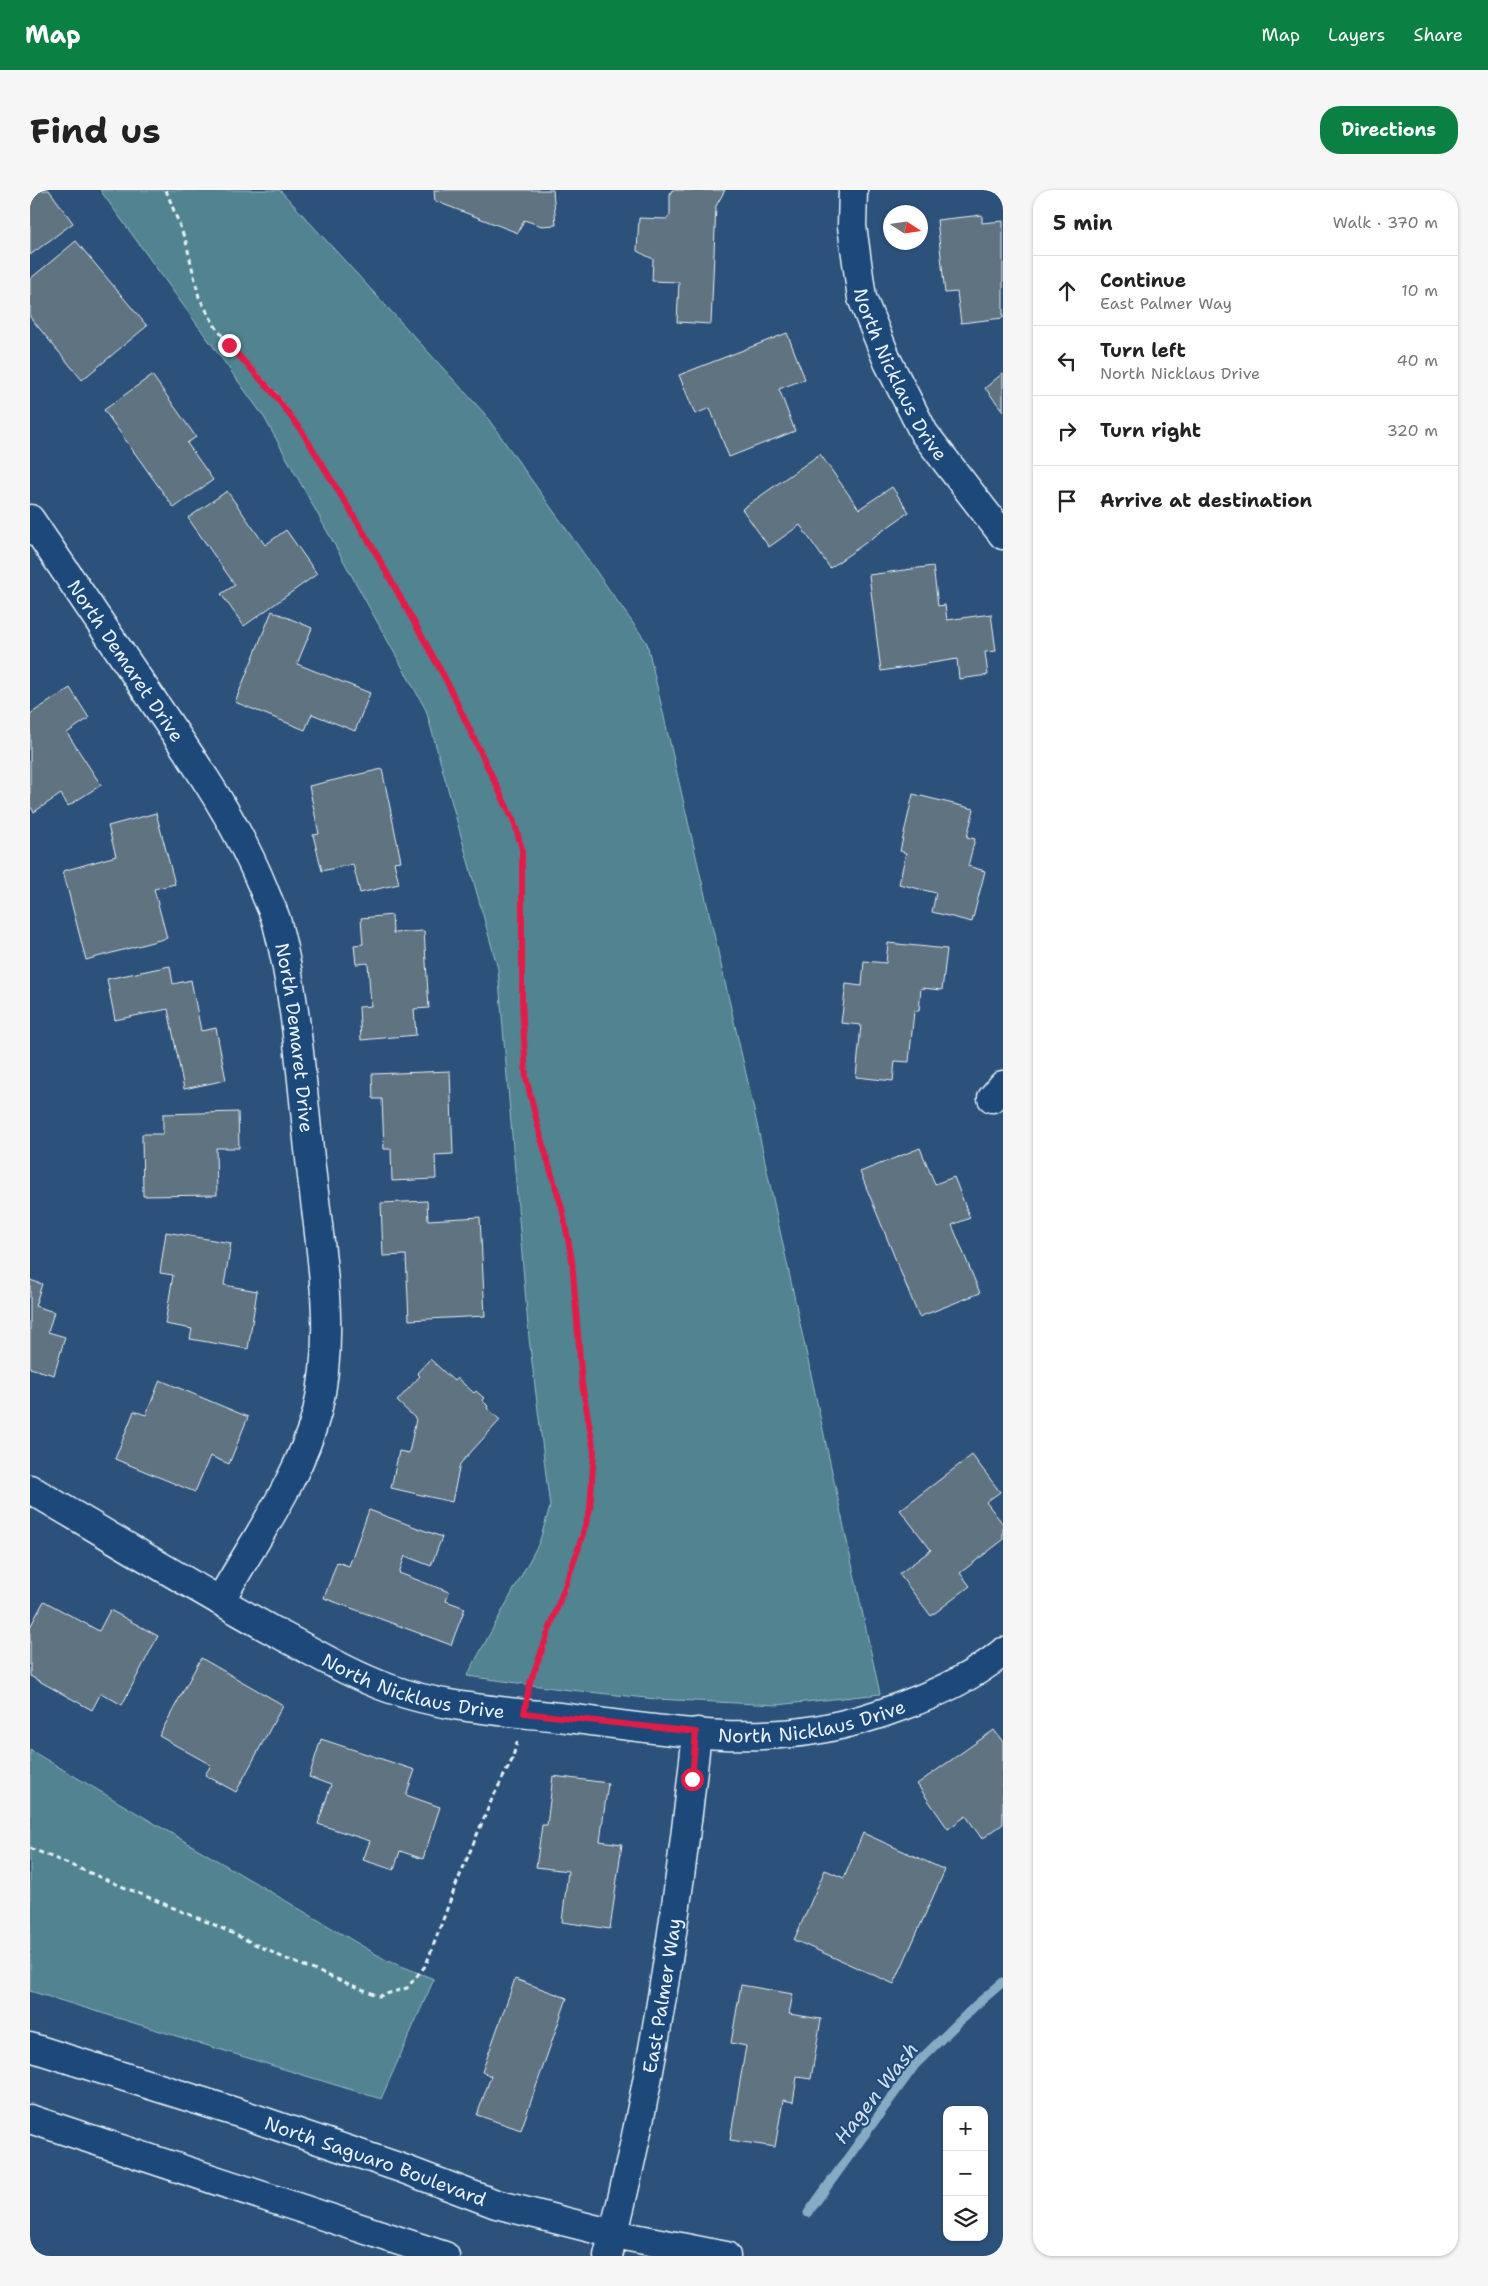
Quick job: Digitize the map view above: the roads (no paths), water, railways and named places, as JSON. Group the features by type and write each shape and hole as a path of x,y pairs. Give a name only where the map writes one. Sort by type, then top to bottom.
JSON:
{"street":[{"name":"North Nicklaus Drive","path":"853,190 852,226 862,298 888,362 924,433 1003,535"},
{"name":"North Demaret Drive","path":"30,519 231,818 258,875 276,921 288,977 322,1266 327,1322 325,1369 316,1413 300,1458 280,1499 220,1601"},
{"name":"North Nicklaus Drive","path":"30,1489 220,1601 342,1668 388,1688 417,1697 467,1706 696,1732 777,1734 821,1730 873,1717 931,1694 984,1668 1003,1652"},
{"name":"East Palmer Way","path":"611,2245 655,2041 679,1880 696,1732"},
{"name":"North Saguaro Boulevard","path":"30,2047 245,2114 401,2168 611,2245 726,2256"},
{"path":"30,2119 445,2256"}],"waterway":[{"name":"Hagen Wash","path":"808,2213 915,2065 976,2005 1003,1982"}]}
